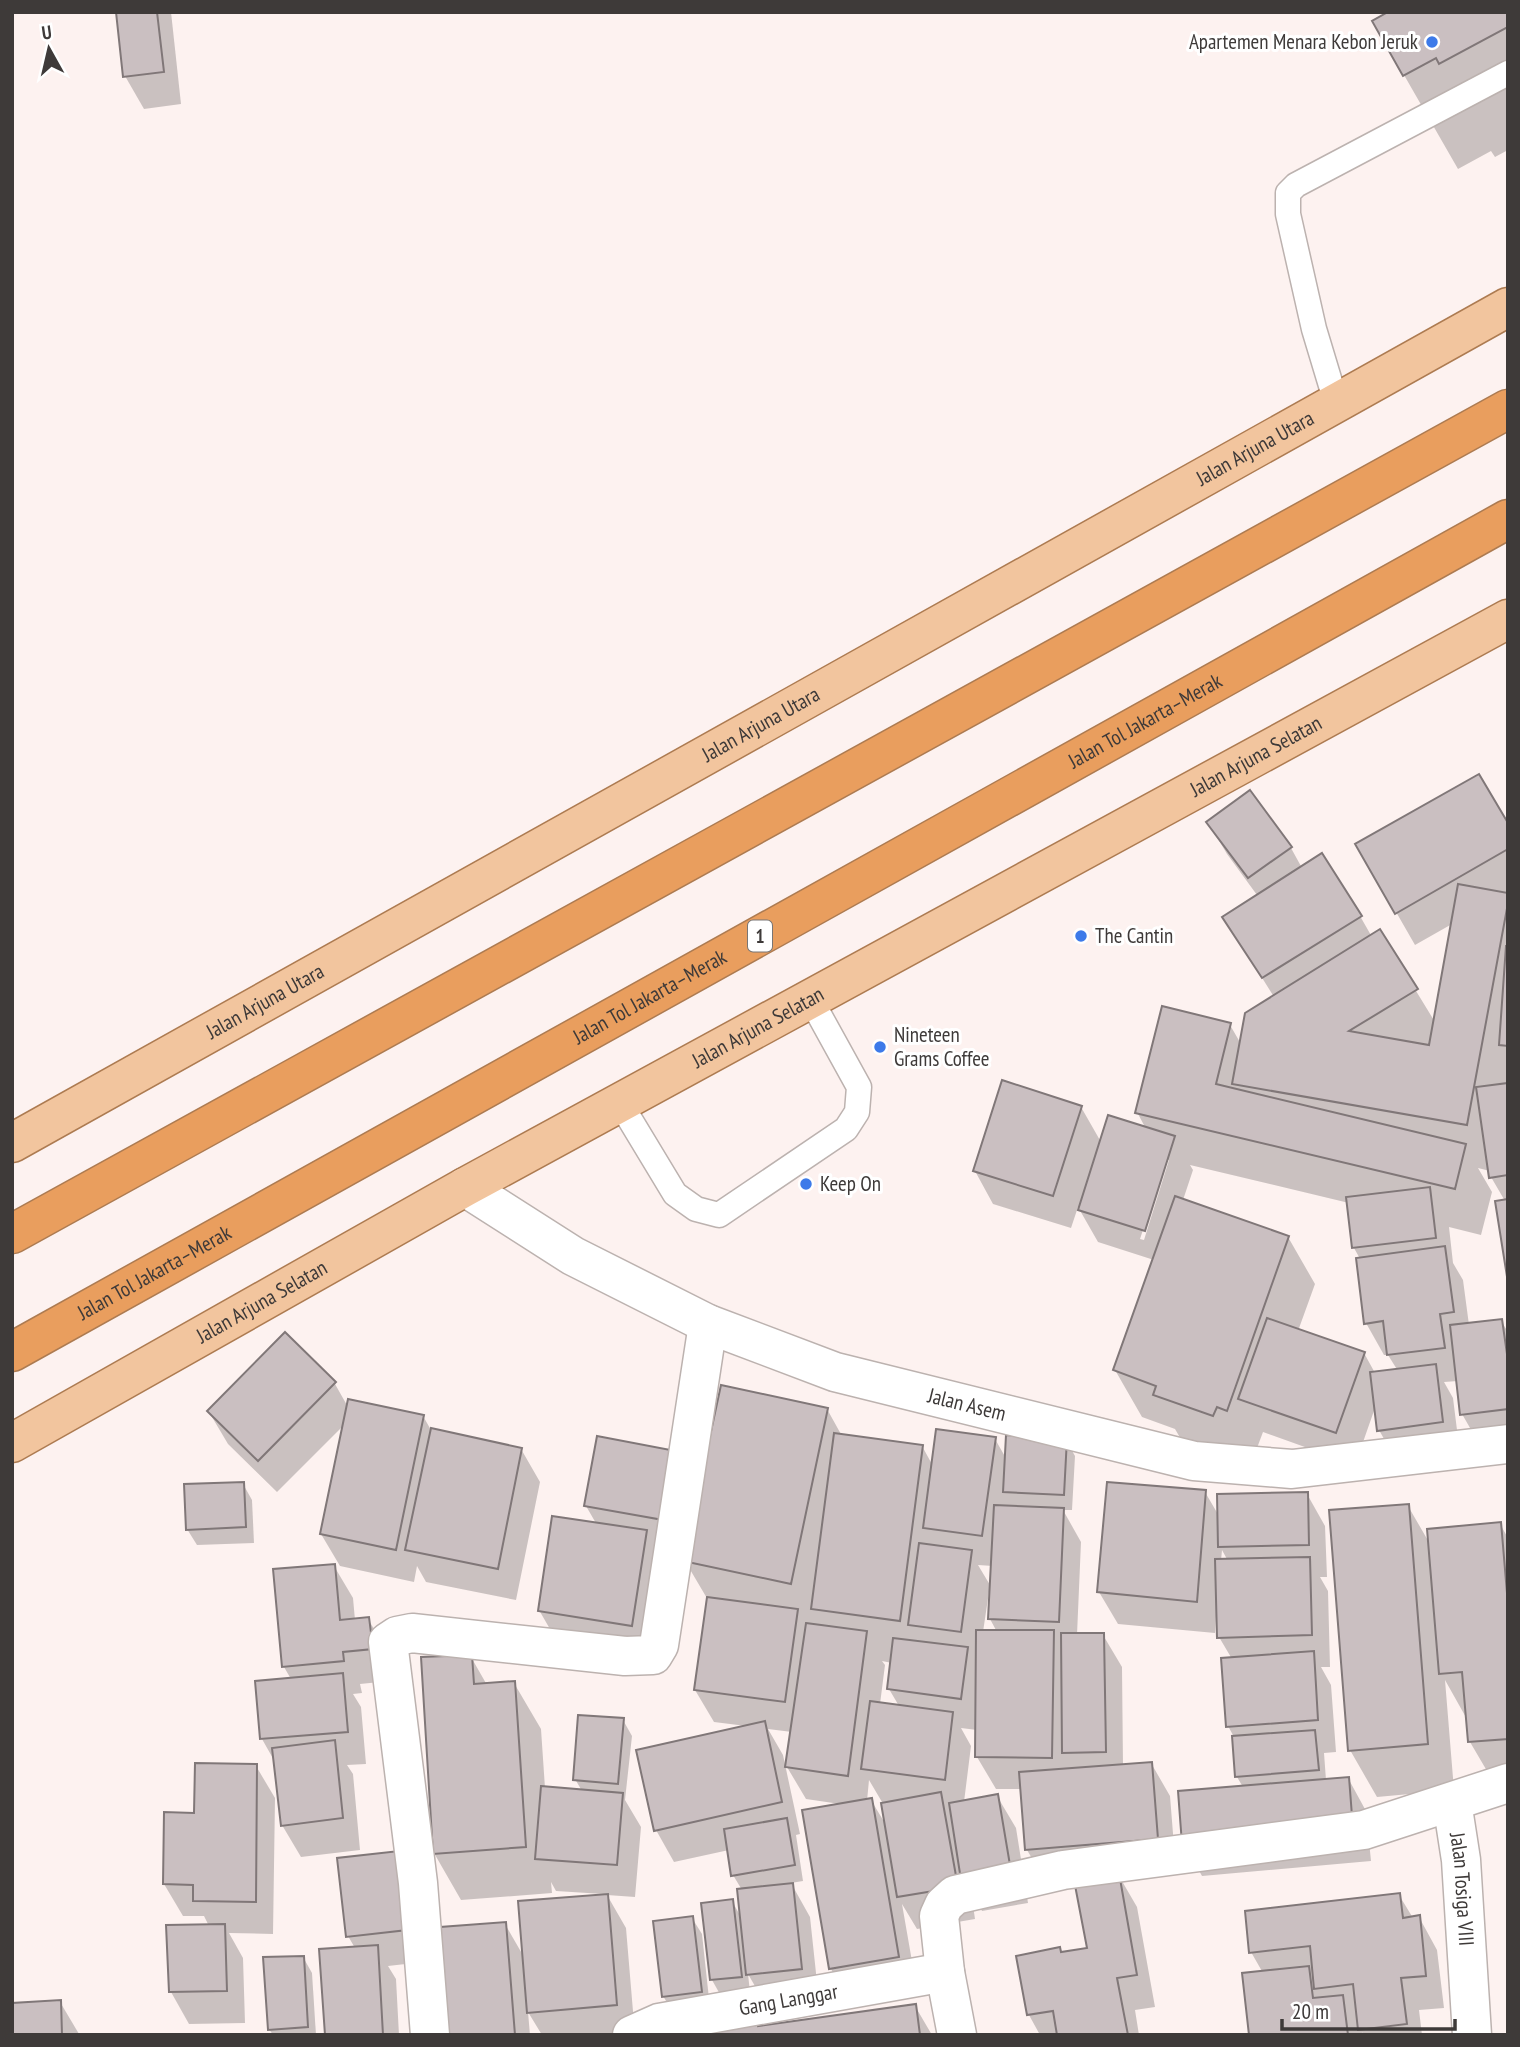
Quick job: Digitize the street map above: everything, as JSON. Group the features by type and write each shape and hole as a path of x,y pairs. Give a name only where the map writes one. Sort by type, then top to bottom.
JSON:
{"highway":[{"path":"12,1234 1508,409"},
{"name":"Jalan Tol Jakarta–Merak","path":"12,1352 1508,519"}],"main road":[{"name":"Jalan Arjuna Utara","path":"12,1143 1508,307"},
{"name":"Jalan Arjuna Selatan","path":"12,1443 465,1187 1508,619"}],"street":[{"name":"Jalan Asem","path":"465,1187 573,1256 708,1324 835,1372 1194,1461 1292,1469 1508,1444"},
{"path":"430,2035 418,1883 388,1642 397,1636 412,1633 625,1656 653,1655 659,1645 708,1324"},
{"name":"Jalan Tosiga VIII","path":"1472,2035 1461,1860 1452,1802 1508,1783"},
{"path":"957,2035 945,1972 939,1916 944,1905 955,1895 1063,1870 1364,1830 1452,1802"},
{"name":"Gang Langgar","path":"632,2035 659,2023 945,1972"}],"lane":[{"path":"1336,402 1314,330 1288,214 1288,193 1296,185 1508,73"},
{"path":"620,1103 675,1194 696,1209 719,1215 846,1129 856,1112 859,1087 811,1000"}],"building":[{"path":"116,12 157,12 164,72 123,77"},
{"name":"Apartemen Menara Kebon Jeruk","path":"1388,12 1508,12 1508,27 1439,64 1436,58 1403,76 1372,21"},
{"path":"1479,774 1508,823 1508,849 1395,914 1355,844"},
{"path":"1250,790 1292,847 1248,878 1206,822"},
{"path":"1322,853 1362,916 1262,978 1222,917"},
{"path":"1458,884 1508,893 1467,1125 1232,1084 1245,1013 1380,929 1418,989 1349,1031 1429,1045"},
{"path":"1508,946 1508,1046 1499,1045"},
{"path":"1162,1006 1231,1023 1216,1084 1466,1144 1455,1189 1135,1113"},
{"path":"1002,1080 1082,1106 1053,1196 973,1171"},
{"path":"1508,1083 1508,1175 1489,1178 1476,1087"},
{"path":"1108,1115 1175,1136 1145,1231 1078,1210"},
{"path":"1430,1187 1436,1238 1352,1248 1346,1197"},
{"path":"1175,1196 1289,1236 1227,1411 1217,1407 1213,1416 1153,1395 1156,1386 1113,1370"},
{"path":"1508,1199 1508,1283 1495,1201"},
{"path":"1445,1246 1454,1312 1440,1314 1445,1348 1387,1355 1383,1321 1364,1324 1356,1258"},
{"path":"1267,1318 1365,1352 1336,1433 1238,1399"},
{"path":"1502,1319 1508,1361 1508,1409 1460,1415 1450,1325"},
{"path":"285,1332 336,1382 258,1461 207,1411"},
{"path":"1436,1364 1443,1422 1377,1431 1370,1372"},
{"path":"721,1385 828,1408 791,1584 683,1561"},
{"path":"348,1399 424,1415 396,1550 320,1534"},
{"path":"431,1428 522,1448 498,1569 405,1550"},
{"path":"936,1429 996,1437 982,1536 923,1528"},
{"path":"834,1433 923,1445 900,1621 811,1609"},
{"path":"1006,1435 1067,1438 1064,1495 1003,1492"},
{"path":"597,1436 681,1452 669,1521 584,1506"},
{"path":"244,1482 246,1527 186,1530 184,1484"},
{"path":"1107,1482 1206,1490 1197,1602 1097,1592"},
{"path":"1308,1492 1309,1545 1218,1547 1217,1494"},
{"path":"1409,1504 1428,1744 1348,1751 1329,1510"},
{"path":"994,1505 1064,1508 1059,1622 988,1619"},
{"path":"552,1516 647,1530 632,1626 538,1611"},
{"path":"1501,1522 1508,1605 1508,1739 1468,1742 1462,1672 1439,1674 1427,1529"},
{"path":"919,1543 972,1550 961,1632 908,1625"},
{"path":"1310,1557 1312,1635 1217,1638 1215,1559"},
{"path":"335,1564 340,1620 369,1617 373,1649 343,1652 344,1661 282,1667 273,1569"},
{"path":"707,1597 798,1609 785,1702 694,1690"},
{"path":"806,1623 867,1631 848,1776 785,1767"},
{"path":"976,1630 1054,1630 1052,1758 975,1757"},
{"path":"1061,1633 1104,1633 1106,1752 1062,1753"},
{"path":"893,1638 968,1647 961,1699 887,1689"},
{"path":"1314,1651 1318,1720 1226,1727 1221,1658"},
{"path":"472,1655 474,1684 515,1681 526,1847 433,1854 421,1657"},
{"path":"343,1673 348,1732 260,1739 255,1681"},
{"path":"870,1701 953,1712 945,1780 861,1769"},
{"path":"578,1715 624,1718 618,1784 573,1780"},
{"path":"765,1721 782,1802 654,1831 636,1750"},
{"path":"1315,1730 1319,1770 1235,1777 1232,1736"},
{"path":"335,1740 343,1818 281,1826 272,1748"},
{"path":"1152,1762 1158,1839 1025,1850 1019,1772"},
{"path":"195,1763 257,1764 256,1902 193,1901 193,1885 163,1884 164,1812 194,1813"},
{"path":"1349,1777 1353,1829 1182,1844 1178,1791"},
{"path":"541,1786 623,1793 617,1865 535,1859"},
{"path":"941,1792 958,1887 897,1897 881,1803"},
{"path":"998,1794 1011,1871 961,1880 949,1803"},
{"path":"872,1798 899,1957 829,1969 802,1810"},
{"path":"787,1818 795,1865 731,1876 724,1829"},
{"path":"408,1850 416,1929 346,1937 337,1858"},
{"path":"1119,1873 1137,1975 1117,1978 1128,2035 1057,2035 1053,2011 1027,2015 1016,1956 1060,1947 1061,1952 1087,1948 1074,1880"},
{"path":"793,1883 802,1969 746,1975 737,1889"},
{"path":"1400,1893 1403,1918 1420,1915 1426,1976 1401,1978 1407,2024 1358,2030 1353,1984 1314,1989 1310,1946 1249,1953 1245,1911"},
{"path":"608,1894 617,2005 527,2013 518,1901"},
{"path":"733,1899 742,1977 710,1980 701,1903"},
{"path":"693,1916 702,1992 662,1997 653,1921"},
{"path":"506,1922 515,2035 436,2035 427,1928"},
{"path":"225,1924 227,1991 169,1992 166,1925"},
{"path":"378,1945 383,2035 325,2035 319,1949"},
{"path":"304,1956 308,2027 268,2030 263,1957"},
{"path":"1309,1966 1313,1998 1343,1995 1348,2035 1249,2035 1242,1973"},
{"path":"61,2000 62,2035 12,2035 12,2003"},
{"path":"916,2004 920,2035 707,2035 706,2026 757,2019 758,2026"}],"place":[{"name":"Apartemen Menara Kebon Jeruk","path":"1432,42"},
{"name":"The Cantin","path":"1081,936"},
{"name":"Nineteen Grams Coffee","path":"880,1047"},
{"name":"Keep On","path":"806,1184"}]}
